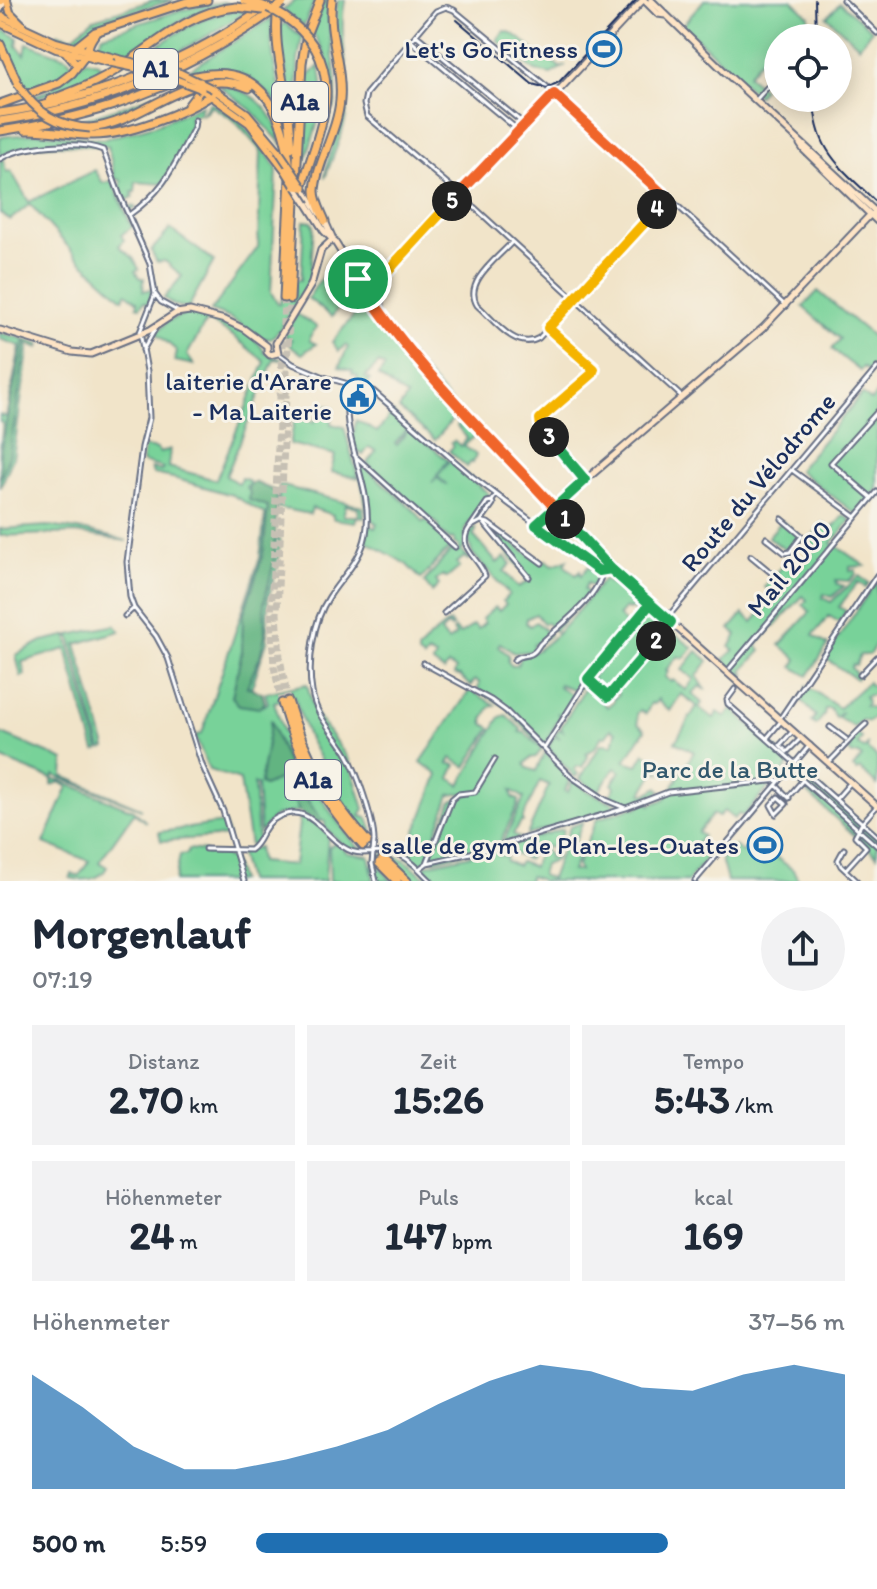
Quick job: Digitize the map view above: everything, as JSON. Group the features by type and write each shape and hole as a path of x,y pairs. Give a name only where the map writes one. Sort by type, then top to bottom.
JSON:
{"highway":[{"path":"75,48 100,30 193,0"},
{"path":"180,5 207,0"},
{"path":"244,0 265,6 284,17"},
{"name":"A1a","path":"281,1 276,39 291,123 287,298 295,216 302,63 307,33 320,0"},
{"path":"325,221 315,193 340,100 339,72 331,27 332,0"},
{"name":"A1","path":"0,121 78,105 154,78 215,48 273,11 281,1"},
{"name":"A1","path":"0,113 76,98 142,75 205,45 281,1"},
{"path":"24,109 103,78 193,19 218,10 258,8 284,17"},
{"name":"A1a","path":"284,17 301,30 315,48 325,72 327,101 295,216"},
{"path":"0,104 50,88 88,56 91,40 100,30"},
{"path":"1,48 31,103 49,118 70,126 90,128 122,120 181,91 214,81 239,84 267,98"},
{"path":"66,52 74,69"},
{"name":"A1a","path":"1,131 87,113 207,74 250,83 267,98 284,128 291,170"},
{"path":"1,131 39,130 103,135 184,109 205,89"},
{"path":"303,185 322,167"},
{"name":"A1a","path":"285,702 294,739 314,781 332,810 367,846"},
{"path":"380,859 397,881"},
{"path":"380,859 407,881"}],"main road":[{"path":"4,1 10,12 31,31"},
{"path":"1,17 88,56"},
{"path":"1,17 66,52 116,61 205,89 247,113 303,185"},
{"path":"205,89 249,123 278,160 303,185"}],"street":[{"path":"368,295 518,130 643,0 658,14 666,15"},
{"path":"651,0 800,143 811,149 872,209 877,221"},
{"path":"843,0 877,33"},
{"path":"1,17 4,1"},
{"path":"683,399 460,194 372,121 366,112 366,94 436,11 446,7 456,11 554,94 786,306"},
{"path":"416,34 524,124"},
{"path":"411,41 518,130"},
{"path":"756,101 764,92"},
{"path":"129,215 157,192 176,167 195,120"},
{"path":"0,159 8,154 55,145 100,148 107,156 112,176 150,264 155,294 161,302 179,312"},
{"path":"303,185 383,318 443,389 611,569 877,806 855,836 866,847 846,869"},
{"path":"303,185 307,204 324,231 333,239"},
{"path":"512,242 476,281 473,299 519,342 535,341 667,198"},
{"path":"536,525 786,306 872,209"},
{"path":"267,346 276,343 311,285 321,250 333,239"},
{"path":"358,279 384,275"},
{"path":"383,318 379,294 384,275"},
{"path":"155,294 139,335 147,371 149,418 142,447 127,562 130,597 134,608 156,636 168,658 199,757 223,811 244,881"},
{"path":"0,330 87,354 98,353 139,335 179,312 220,317 267,346 269,355 278,353 304,369 365,388 380,396 496,495 602,572"},
{"path":"143,350 156,327"},
{"path":"548,328 594,369 540,422 543,430 585,480"},
{"path":"276,343 278,353"},
{"name":"Route du Vélodrome","path":"588,679 608,697 877,368"},
{"path":"873,373 877,377"},
{"path":"349,384 346,414 365,504 366,533 355,562 323,610 312,655 310,679 317,712 355,769 372,824 367,846"},
{"path":"872,498 831,463 877,412"},
{"path":"354,455 455,547"},
{"path":"792,470 856,517"},
{"name":"Mail 2000","path":"730,668 877,492"},
{"path":"482,522 496,495"},
{"path":"563,517 562,507 566,496"},
{"path":"444,613 485,576 465,546 465,534 487,502 493,503"},
{"path":"766,538 785,553 790,552 802,536 782,519"},
{"path":"482,522 529,577"},
{"path":"470,527 488,523 542,563"},
{"path":"512,558 520,547"},
{"path":"751,556 785,584"},
{"path":"514,660 519,655 532,654 560,628 595,587 602,572 611,569"},
{"path":"767,738 877,575"},
{"path":"544,749 588,679 650,604"},
{"path":"125,616 134,608"},
{"path":"860,675 877,657"},
{"path":"423,663 491,700 586,788 626,808"},
{"path":"735,689 726,702 877,836"},
{"path":"829,762 842,750 847,740 866,724"},
{"path":"830,727 847,740"},
{"path":"793,730 780,745 787,752 801,738"},
{"path":"695,881 810,745"},
{"path":"427,863 452,799 458,794 475,792 495,759"},
{"path":"790,768 877,846"},
{"path":"776,785 788,798 802,779 802,769"},
{"path":"419,869 427,863 488,849 626,808 668,792 780,780"},
{"path":"836,799 851,782"},
{"path":"205,849 253,849 264,828 271,822 283,815 297,814 315,821 343,848 367,846 380,859"},
{"path":"367,846 380,859"},
{"path":"844,849 838,860 857,881"},
{"path":"380,859 401,855 431,881"},
{"path":"376,881 380,859"},
{"path":"846,881 851,876"}],"green space":[{"path":"154,0 174,0 97,25 76,41 55,36 59,33 72,37 94,19"},
{"path":"296,0 315,0 304,26 283,10"},
{"path":"325,0 328,0 335,69 334,110 327,62 312,32"},
{"path":"338,0 345,0 343,25 348,100 343,130 325,178 345,100 337,25"},
{"path":"704,0 792,0 809,16 809,24 764,24 764,55 748,75 763,89 757,96 683,25"},
{"path":"223,2 229,4 189,17 130,55 95,47 103,35 181,10"},
{"path":"840,3 872,30 859,46 852,40 852,24 835,24 827,17"},
{"path":"249,10 159,62 141,57 205,19"},
{"path":"272,18 273,53 285,111 258,84 242,75 221,70 189,70"},
{"path":"285,23 302,37 298,60 296,124 281,44 280,27"},
{"path":"0,28 18,38 17,46 25,55 27,43 68,58 71,69 26,91 0,37"},
{"path":"504,31 517,36 540,54 553,57 552,61 561,68 551,74 535,71 497,40"},
{"path":"86,60 109,68 63,90 35,98 32,96 49,90"},
{"path":"319,66 321,105 303,167 309,76"},
{"path":"219,86 242,91 260,103 273,120 281,143 251,110"},
{"path":"171,88 171,91 112,119 76,121 131,104"},
{"path":"210,102 238,119 277,169 271,292 277,303 280,304 281,299 294,299 295,280 301,280 304,221 312,222 314,226 310,280 271,339 263,338 230,318 211,311 258,247 261,151 234,120 211,106 202,115"},
{"path":"202,105 199,114 189,117 192,127 162,184 136,182 133,197 125,201 129,208 136,208 131,211 125,204 122,197 121,180 115,179 108,146 37,145 23,147 0,157 0,137 40,133 104,139 155,125"},
{"path":"3,159 6,172 11,171 29,202 95,170 103,183 112,181 132,227 121,235 124,240 119,246 133,258 139,269 135,271 140,278 144,278 143,291 152,289 149,304 144,302 137,306 138,302 126,293 123,299 80,260 30,204 10,220 0,213 0,160"},
{"path":"170,229 214,261 188,308 174,305 164,298 182,276 165,261 157,262 151,251"},
{"path":"338,261 358,293 339,307 332,317 308,298 332,262"},
{"path":"818,291 877,340 877,360 868,371 863,367 860,371 832,349 840,339 803,307"},
{"path":"364,303 459,412 435,440 399,409 407,397 378,376 385,367 379,363 365,377 370,380 367,384 356,381 358,376 352,374 353,371 339,367 348,347 345,345 339,351 332,342"},
{"path":"187,313 220,320 242,329 259,343 265,353 283,360 274,359 226,476 239,484 241,478 248,480 250,484 246,487 258,503 268,506 263,555 243,616 242,651 232,697 263,706 268,703 265,693 307,684 315,713 349,760 364,809 360,816 368,818 372,829 371,847 364,850 357,851 345,846 325,827 325,822 313,809 293,773 271,722 260,784 264,786 280,779 284,781 299,811 275,816 260,832 257,785 254,784 258,840 250,846 240,780 209,770 195,736 202,733 260,557 265,514 232,495 153,474 151,468 161,471 163,468 142,462 144,447 157,449 160,453 170,449 168,467 216,480 265,362 207,320 187,355 194,365 175,361 177,351 156,333 168,321","holes":["294,696 308,737 323,765 319,770 345,810 369,837 365,847 359,848 318,794 287,733 284,733 274,702"]},
{"path":"297,314 317,327 310,336 310,341 316,344 302,354 289,344 292,340 284,335"},
{"path":"0,333 28,340 23,343 0,452 3,423 0,422 0,415 6,417 20,346 0,339"},
{"path":"28,340 40,344 39,348 26,343 9,457 0,479 0,452 23,342"},
{"path":"26,342 29,344 13,458 0,488 0,479 9,457"},
{"path":"877,393 877,489 856,514 798,470 862,394 871,401"},
{"path":"323,404 334,408 331,424 344,427 358,478 331,472 335,455 290,444 295,417 314,422"},
{"path":"393,412 408,428 395,443 397,445 409,429 448,460 432,483 437,478 447,485 437,476 450,461 489,494 465,529 464,548 461,551 470,558 464,557 457,563 460,567 447,578 443,575 436,581 439,585 432,592 424,582 451,550 457,553 459,546 439,530 439,525 420,507 411,503 367,463 376,451 369,447 363,455 355,449 353,437 356,420 377,432"},
{"path":"465,418 477,434 464,446 476,455 467,467 449,451 453,447 451,443 454,441 461,446 467,438 457,426"},
{"path":"357,460 451,546 421,579 406,564 366,541 369,524 375,528 377,524 368,516"},
{"path":"254,482 277,492 274,561 264,603 265,635 260,657 247,687 262,693 265,703 259,708 239,705 232,697 242,651 243,616 263,555 268,506 249,500 248,486"},
{"path":"279,485 363,507 364,518 359,517 358,508 346,505 343,516 357,516 355,522 333,519 333,515 312,508 310,514 279,508"},
{"path":"844,515 851,520 832,543 865,566 850,567 850,571 856,570 856,574 849,581 836,580 837,584 844,586 832,597 824,594 823,598 831,602 859,576 869,583 866,588 858,582 839,607 846,611 839,622 829,616 813,635 828,645 808,676 793,667 797,659 780,645 810,612 803,604 807,600 803,596 756,645 761,651 742,671 745,674 741,677 724,659 734,650 730,647 737,635 730,629 743,614 753,622 775,596 765,587 789,558 800,567 816,547 809,540 823,523 831,530"},
{"path":"782,521 799,536 787,551 768,537"},
{"path":"486,525 543,564 546,560 553,565 567,560 564,565 576,575 580,571 581,576 588,567 597,575 593,587 587,583 584,589 588,593 555,631 536,614 527,618 526,623 530,626 536,622 550,635 538,644 534,643 532,651 514,653 500,643 498,646 509,655 508,662 512,666 517,665 521,656 531,654 554,637 604,579 640,605 636,612 625,608 618,616 630,627 597,661 586,679 583,677 577,691 559,684 574,696 563,715 557,713 560,716 545,745 540,744 506,707 478,690 479,682 475,680 470,686 460,676 454,675 456,669 448,665 444,671 433,663 436,657 428,653 424,659 418,655 430,637 449,622 453,627 448,625 441,632 448,641 456,635 455,629 460,634 474,625 478,629 485,623 482,619 495,607 499,611 506,604 503,601 509,594 472,553 467,535 475,527 473,535 497,563 505,557 511,564 504,571 518,587 530,581"},
{"path":"47,526 127,541 76,533 0,536 0,529"},
{"path":"276,539 280,540 277,567 268,599 267,641 251,689 247,687 265,636 264,603"},
{"path":"877,580 877,642 869,655 860,655 856,665 853,664 851,668 858,676 856,679 825,658"},
{"path":"646,614 652,614 667,625 653,641 650,638 647,642 650,645 608,694 591,678"},
{"path":"115,625 120,631 76,644 106,748 101,749 70,636 67,637 99,750 95,751 66,649 22,662 25,675 21,677 16,655 42,641"},
{"name":"Parc de la Butte","path":"668,629 693,648 683,659 678,656 666,670 665,677 686,690 694,679 682,670 697,651 708,661 697,676 706,690 700,686 692,694 702,703 699,708 714,718 718,712 726,717 732,709 792,762 743,816 739,814 734,819 724,811 718,817 713,814 698,832 703,836 697,843 708,852 704,856 706,858 688,881 543,881 530,876 528,881 433,881 425,873 423,868 426,865 502,848 498,855 507,856 506,861 517,866 520,862 533,867 540,847 531,845 528,860 506,850 508,845 563,829 560,844 555,842 553,849 546,846 544,851 549,858 556,856 554,861 544,865 541,875 551,879 570,827 583,822 570,853 578,857 572,871 579,871 577,865 597,819 636,808 648,801 650,805 665,799 694,752 675,742 697,706 681,694 670,711 658,699 651,703 646,714 640,710 637,714 638,724 645,730 625,761 638,765 645,753 652,759 650,765 662,773 655,771 642,793 645,795 658,787 661,791 648,798 629,802 609,798 615,787 612,784 620,771 615,768 598,792 580,779 601,744 613,745 616,732 611,729 594,749 586,753 588,757 582,767 574,769 578,774 575,777 548,748 554,736 560,738 555,734 559,729 563,731 561,727 589,681 601,692 600,700 607,707 614,701 612,696 618,695 616,689 630,673 633,675"},
{"path":"868,682 871,686 877,682 877,694 865,696 865,706 877,709 877,715 868,722 862,720 854,727 838,718 842,712 836,718 830,709 825,709 816,725 811,722 816,716 800,699 808,688 806,685 839,708"},
{"path":"470,690 495,705 490,707 483,719 484,724 491,728 466,767 451,758 448,763 456,765 450,778 460,785 500,717 506,715 521,729 520,732 542,749 525,764 527,768 536,771 545,752 570,777 565,791 568,792 573,780 621,807 527,835 549,785 540,781 523,822 513,834 520,838 503,843 524,798 511,790 513,798 519,800 518,805 499,844 434,860 431,855 452,801 477,791 450,795 426,861 418,865 406,856 438,775 421,762"},
{"path":"271,720 280,747 320,823 299,811 284,781 280,779 264,786 260,784"},
{"path":"0,733 64,760 63,776 142,809 54,775 53,780 59,780 133,810 146,822 134,813 99,862 107,867 100,875 86,880 70,878 72,874 79,876 89,861 44,843 68,787 60,782 52,785 52,779 0,758"},
{"path":"857,734 862,738 858,744 864,749 868,744 867,749 877,757 877,785 860,769 857,771 853,768 862,757 852,755 846,747 852,749 847,744"},
{"path":"796,766 877,838 877,856 800,786 805,780 793,769"},
{"path":"300,815 314,822 328,835 325,881 247,881 241,852 258,847 260,862 294,865"},
{"path":"224,823 228,836 161,841 159,832"},
{"path":"336,843 348,853 369,856 374,881 330,881 329,847"},
{"path":"752,844 767,857 771,853 793,870 799,881 727,881 721,859 735,846 742,852"},
{"path":"189,849 232,858 240,881 175,881 180,855 187,854"},
{"path":"381,854 402,859 428,881 413,881 389,856 377,863 392,881 379,881 373,868 374,860"}],"tunnel":[{"path":"282,703 274,667 271,618 284,298"},
{"path":"288,701 280,658 277,613 290,299"}],"tram line":[{"path":"457,20 532,84 547,88 559,82 636,0"},
{"path":"815,0 816,24"},
{"path":"815,112 819,132 832,157 877,203"}],"place":[{"name":"Let's Go Fitness","path":"604,49"},
{"name":"laiterie d'Arare - Ma Laiterie","path":"358,396"},
{"name":"salle de gym de Plan-les-Ouates","path":"765,845"}],"route":[{"path":"358,279 383,318 443,389 500,449 554,507 569,524 592,548 611,569 629,586 650,604 602,661 588,679 608,697 671,622 611,569 599,571 536,525 548,513 550,511 554,507 557,504 585,480 543,430 540,419 594,370 591,364 548,328 667,198 554,94 384,275 358,279"}]}
